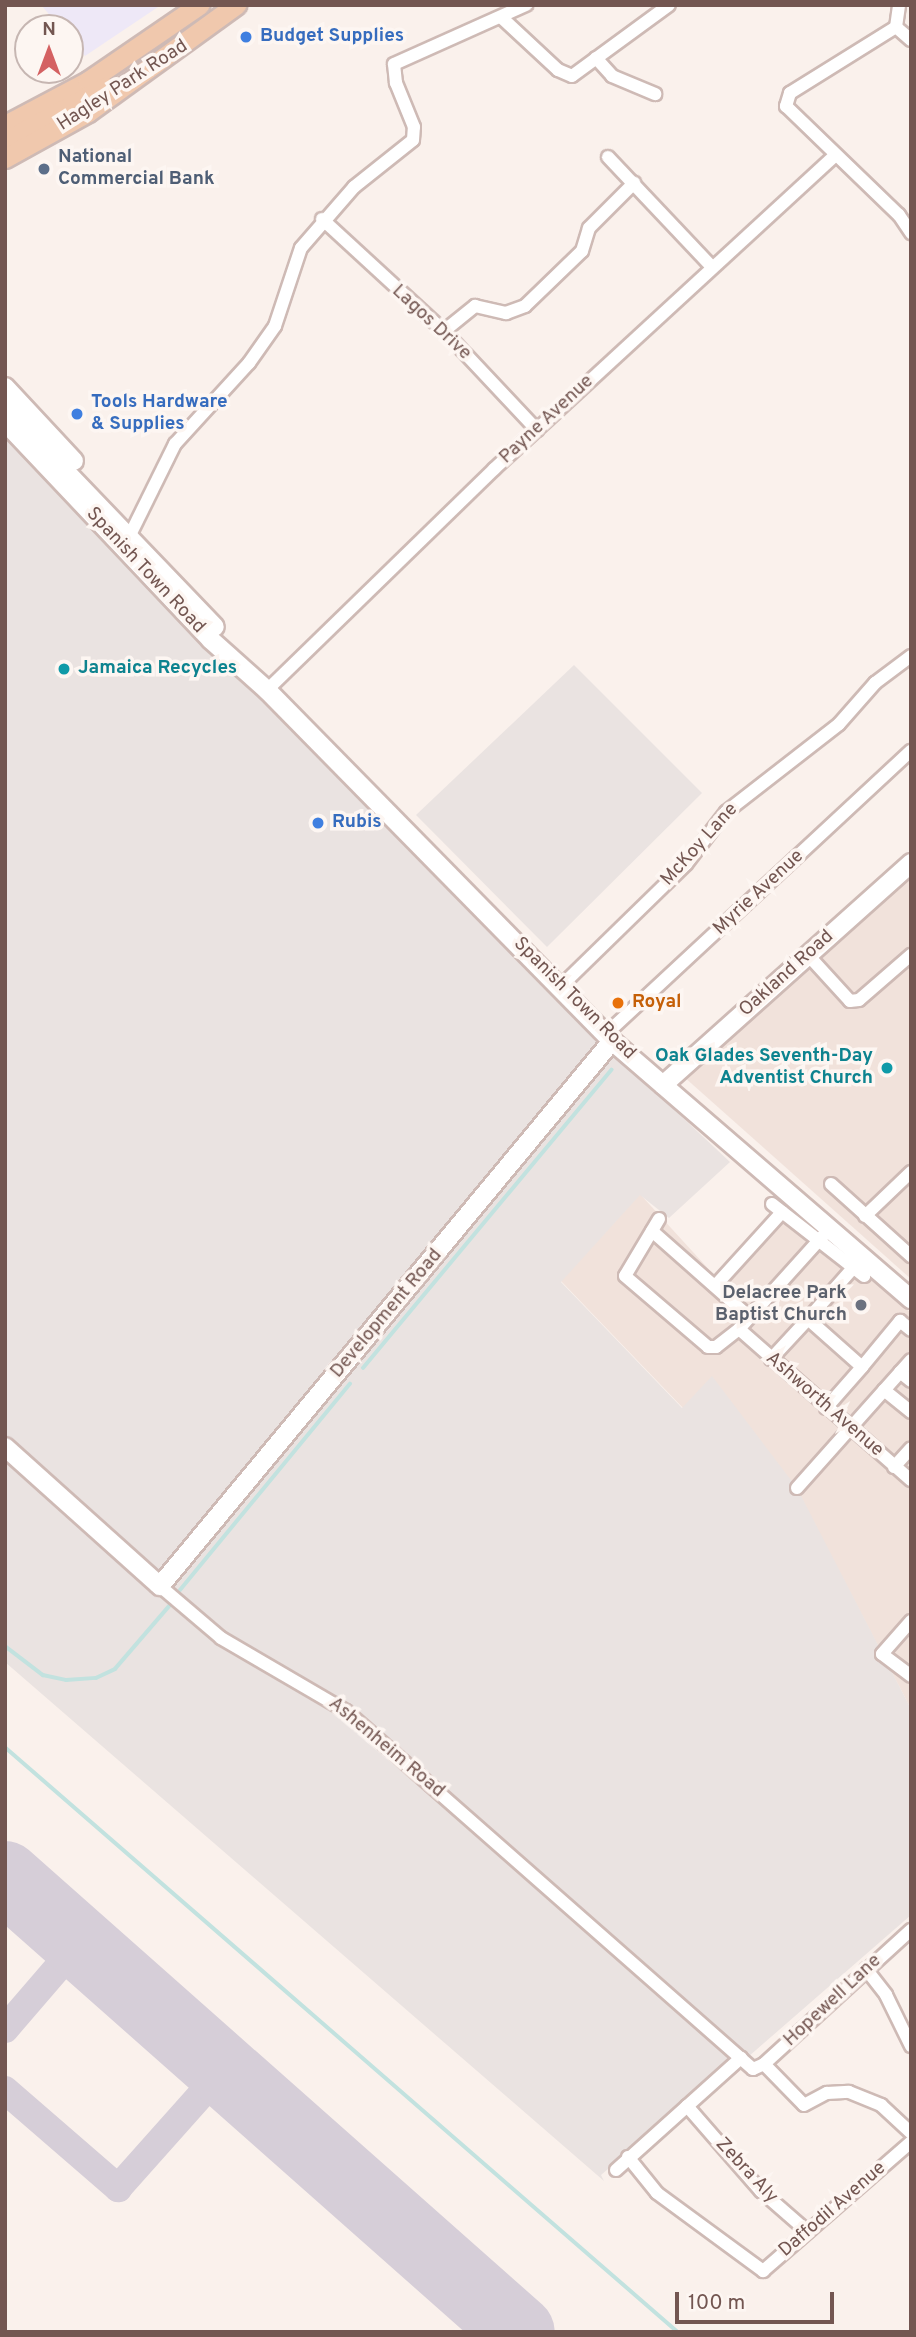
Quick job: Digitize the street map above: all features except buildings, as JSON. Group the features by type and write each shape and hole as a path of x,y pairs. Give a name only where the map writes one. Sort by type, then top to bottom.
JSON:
{"main road":[{"name":"Hagley Park Road","path":"5,110 76,74 177,5"},
{"name":"Hagley Park Road","path":"5,125 88,81 199,5"},
{"name":"Hagley Park Road","path":"5,141 101,89 220,5"},
{"name":"Hagley Park Road","path":"5,158 88,112 236,5"},
{"name":"Spanish Town Road","path":"5,387 84,472 95,497"},
{"name":"Spanish Town Road","path":"5,408 95,497 239,654 262,685 609,1038 824,1235 908,1291"},
{"name":"Spanish Town Road","path":"5,422 234,664 262,685"},
{"name":"Spanish Town Road","path":"5,433 68,489"},
{"name":"Oakland Road","path":"663,1085 911,863"},
{"name":"Development Road","path":"160,1586 609,1038"},
{"name":"Ashenheim Road","path":"5,1447 160,1586"}],"street":[{"path":"130,535 175,444 249,363 275,326 301,248 322,219 413,140 414,127 396,83 394,64 526,5"},
{"path":"501,18 564,75 572,76 669,5"},
{"path":"896,27 899,5"},
{"path":"896,27 911,40"},
{"path":"896,27 790,93 786,101 790,113 899,215 911,233"},
{"path":"596,58 612,76 655,94"},
{"name":"Payne Avenue","path":"262,685 711,266 834,156"},
{"path":"608,157 711,266"},
{"path":"444,331 475,306 506,313 525,306 582,251 589,228 634,183"},
{"name":"Lagos Drive","path":"322,219 444,331 537,430"},
{"name":"McKoy Lane","path":"559,988 686,864 726,812 839,724 875,683 911,656"},
{"name":"Myrie Avenue","path":"609,1038 911,751"},
{"path":"808,955 850,1001 859,1000 911,955"},
{"path":"865,1216 911,1172"},
{"path":"831,1184 911,1256"},
{"path":"715,1286 777,1208 824,1235 858,1272 808,1318 771,1359"},
{"path":"659,1219 625,1270 628,1280 701,1345 716,1347 739,1329 824,1235"},
{"path":"652,1231 748,1316"},
{"path":"808,1318 862,1367"},
{"path":"826,1408 900,1321 911,1330"},
{"name":"Ashworth Avenue","path":"739,1329 911,1480"},
{"path":"797,1488 911,1360"},
{"path":"900,1372 911,1381"},
{"path":"884,1390 911,1412"},
{"path":"894,1467 911,1448"},
{"name":"Ashenheim Road","path":"160,1586 221,1638 346,1711 741,2058 759,2067 804,2105 827,2093 849,2092 881,2105 911,2133"},
{"path":"909,1625 882,1654 911,1676"},
{"name":"Hopewell Lane","path":"759,2067 911,1930"},
{"path":"866,1969 894,2008 911,2046"},
{"path":"616,2170 741,2058"},
{"name":"Zebra Aly","path":"688,2106 761,2190 808,2232"},
{"name":"Daffodil Avenue","path":"628,2157 657,2193 763,2271 911,2143"}],"shaded area":[{"path":"41,5 161,5 85,56 84,14 49,14"},
{"path":"5,434 602,1042 730,1162 669,1218 640,1195 561,1282 682,1408 712,1376 797,1488 911,1709 911,1915 748,2057 736,2059 601,2175 604,2181 5,1662"},
{"path":"574,665 702,793 547,947 416,815"},
{"path":"911,868 911,1279 683,1076"},
{"path":"640,1194 714,1275 783,1200 911,1313 911,1709 801,1498 712,1377 683,1408 561,1281"}],"waterway":[{"path":"363,1368 611,1070"},
{"path":"180,1590 350,1384"},
{"path":"5,1646 43,1675 66,1680 96,1678 115,1669 170,1605"},
{"path":"5,1747 678,2332"}],"taxiway":[{"path":"5,2029 79,1943"},
{"path":"5,2090 118,2188 223,2070"}],"runway":[{"path":"5,1877 519,2332"}],"place":[{"name":"Budget Supplies","path":"246,37"},
{"name":"National Commercial Bank","path":"44,169"},
{"name":"Tools Hardware & Supplies","path":"77,414"},
{"name":"Jamaica Recycles","path":"64,669"},
{"name":"Rubis","path":"318,823"},
{"name":"Royal","path":"618,1003"},
{"name":"Oak Glades Seventh-Day Adventist Church","path":"887,1068"},
{"name":"Delacree Park Baptist Church","path":"861,1305"}]}
